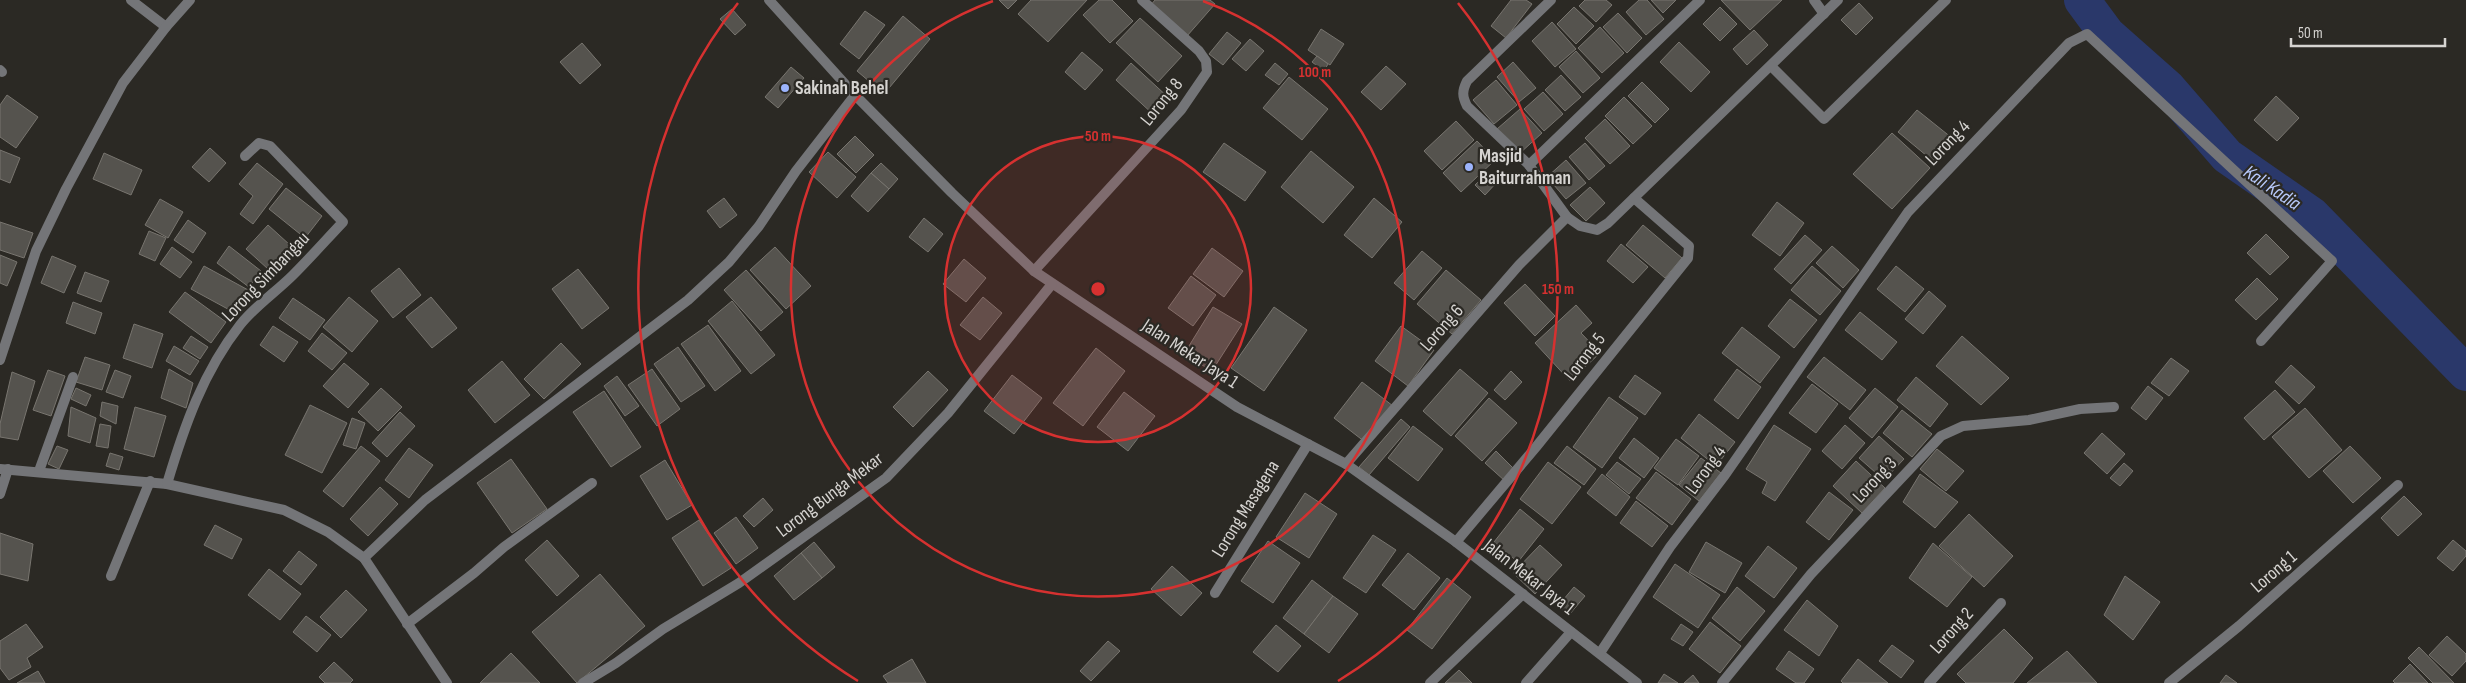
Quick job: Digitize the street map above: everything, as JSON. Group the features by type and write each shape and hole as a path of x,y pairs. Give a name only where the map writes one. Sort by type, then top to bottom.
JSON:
{"street":[{"path":"131,0 166,27"},
{"path":"0,360 36,251 48,225 124,83 166,27 190,0"},
{"name":"Jalan Mekar Jaya 1","path":"769,0 855,95 952,193 1034,271 1237,407 1346,464 1456,542 1637,683"},
{"name":"Lorong 8","path":"1034,271 1181,110 1206,72 1206,62 1199,51 1142,0"},
{"path":"1551,0 1467,81 1462,89 1462,97 1467,106 1529,165 1567,217 1580,226 1597,230 1608,223 1838,0"},
{"path":"1529,165 1700,0"},
{"path":"1814,0 1824,14"},
{"path":"1771,66 1824,119 1946,0"},
{"name":"Lorong 4","path":"1600,653 1670,547 1725,475 1908,212 2069,43 2086,34 2332,261 2261,341"},
{"path":"364,558 425,500 688,300 729,262 759,226 796,171 855,95"},
{"name":"Lorong Simbangau","path":"167,484 182,434 211,367 242,323 293,275 343,222 270,146 259,143 245,156"},
{"name":"Lorong 5","path":"1456,542 1536,447 1688,258 1689,246 1634,198"},
{"name":"Lorong 6","path":"1346,464 1513,272 1567,217"},
{"name":"Lorong Bunga Mekar","path":"583,683 616,663 663,629 739,583 886,478 948,413 1052,284"},
{"path":"39,471 73,377"},
{"name":"Lorong 3","path":"1722,683 1811,574 1941,436 1963,426 2029,420 2080,409 2114,407"},
{"name":"Lorong Masagena","path":"1215,593 1308,444"},
{"path":"0,494 4,469 150,481 284,510 328,532 364,558 447,683"},
{"path":"111,576 150,481"},
{"path":"407,624 474,573 504,547 592,483"},
{"name":"Lorong 1","path":"2170,683 2246,620 2398,485"},
{"path":"1430,683 1523,594"},
{"name":"Lorong 2","path":"1929,683 2001,603"},
{"path":"1526,683 1571,632"}],"building":[{"path":"999,0 1017,0 1008,9"},
{"path":"1031,0 1087,0 1048,42 1018,14"},
{"path":"1099,0 1112,0 1133,21 1110,43 1083,15"},
{"path":"1155,0 1210,0 1215,4 1187,36 1150,6"},
{"path":"1511,0 1526,0 1532,4 1506,38 1491,26"},
{"path":"1585,0 1606,0 1612,5 1596,22 1579,6"},
{"path":"1639,0 1647,0 1664,19 1646,35 1626,12"},
{"path":"1651,0 1676,0 1663,13"},
{"path":"1721,0 1782,0 1750,30"},
{"path":"1859,3 1873,18 1856,35 1841,20"},
{"path":"1574,7 1594,26 1576,44 1557,24"},
{"path":"1720,7 1737,24 1720,41 1703,24"},
{"path":"732,9 746,25 735,35 720,19"},
{"path":"865,11 885,25 859,59 840,44"},
{"path":"1618,13 1642,38 1627,53 1603,27"},
{"path":"903,16 930,39 884,94 857,71"},
{"path":"1140,18 1182,56 1158,82 1116,43"},
{"path":"1552,22 1576,49 1555,67 1532,41"},
{"path":"1600,27 1624,53 1602,73 1578,48"},
{"path":"1321,29 1344,44 1330,65 1308,50"},
{"path":"1754,30 1768,45 1747,65 1733,49"},
{"path":"1227,32 1241,43 1223,65 1209,54"},
{"path":"1250,39 1264,51 1246,71 1232,59"},
{"path":"1679,42 1710,72 1691,92 1660,62"},
{"path":"582,43 601,65 580,84 560,62"},
{"path":"1576,51 1600,78 1583,93 1559,67"},
{"path":"1082,52 1103,70 1085,90 1065,72"},
{"path":"1317,56 1328,64 1324,71 1312,62"},
{"path":"1513,62 1536,88 1519,102 1497,77"},
{"path":"1131,63 1170,99 1155,116 1116,80"},
{"path":"1275,63 1288,74 1279,85 1265,75"},
{"path":"1386,66 1406,84 1381,110 1361,92"},
{"name":"Sakinah Behel","path":"791,67 804,78 778,108 765,97"},
{"path":"1561,75 1581,97 1565,111 1545,90"},
{"path":"1289,77 1328,109 1302,140 1263,108"},
{"path":"1496,80 1517,105 1494,124 1473,100"},
{"path":"1642,82 1669,109 1655,123 1628,96"},
{"path":"1543,92 1563,114 1544,131 1524,109"},
{"path":"7,95 38,117 16,148 0,137 0,105"},
{"path":"2276,96 2299,118 2277,141 2254,120"},
{"path":"1624,97 1652,126 1633,144 1605,116"},
{"path":"1520,109 1542,133 1519,154 1497,129"},
{"path":"1917,110 1952,138 1933,161 1898,132"},
{"path":"1605,119 1630,146 1610,164 1585,138"},
{"path":"1456,121 1474,140 1442,170 1424,151"},
{"path":"1892,133 1930,168 1892,209 1853,174"},
{"path":"855,136 874,155 856,173 837,154"},
{"name":"Masjid Baiturrahman","path":"1477,141 1495,160 1461,192 1443,173"},
{"path":"1224,143 1266,172 1245,201 1203,172"},
{"path":"1585,143 1605,166 1589,180 1569,157"},
{"path":"210,148 226,163 209,182 192,167"},
{"path":"0,150 20,158 10,183 0,179"},
{"path":"1311,151 1354,187 1323,223 1281,187"},
{"path":"828,152 856,177 837,198 809,172"},
{"path":"104,153 142,170 131,195 93,179"},
{"path":"1566,160 1586,183 1566,199 1547,177"},
{"path":"257,163 283,184 253,224 240,214 253,196 239,184"},
{"path":"881,163 898,179 889,189 871,173"},
{"path":"1488,172 1498,181 1485,195 1475,185"},
{"path":"871,173 889,189 868,212 851,196"},
{"path":"1590,187 1605,203 1586,221 1570,205"},
{"path":"286,188 322,216 305,238 269,209"},
{"path":"724,198 737,215 720,228 707,211"},
{"path":"1374,198 1402,222 1372,258 1344,235"},
{"path":"160,199 183,212 168,238 145,225"},
{"path":"1777,202 1804,223 1780,256 1752,235"},
{"path":"924,218 943,234 928,252 909,237"},
{"path":"188,220 206,233 193,253 174,240"},
{"path":"0,222 33,233 24,258 0,250"},
{"path":"268,225 290,245 268,269 246,249"},
{"path":"1643,225 1682,258 1665,278 1626,245"},
{"path":"149,231 166,238 155,261 139,254"},
{"path":"2266,234 2289,257 2270,275 2247,253"},
{"path":"1805,235 1822,250 1791,284 1774,269"},
{"path":"1621,244 1648,267 1633,283 1607,261"},
{"path":"229,246 261,271 249,287 217,263"},
{"path":"1832,246 1859,270 1843,288 1816,263"},
{"path":"172,247 192,262 180,278 160,264"},
{"path":"775,247 811,286 786,309 750,270"},
{"path":"1212,248 1243,271 1224,297 1193,274"},
{"path":"1422,251 1442,268 1414,300 1394,283"},
{"path":"0,255 17,262 7,286 0,283"},
{"path":"52,256 76,266 64,293 41,283"},
{"path":"964,259 986,278 966,302 943,284"},
{"path":"204,266 250,291 237,314 191,289"},
{"path":"1812,266 1841,291 1820,315 1791,290"},
{"path":"1896,266 1924,289 1905,312 1877,289"},
{"path":"399,268 421,295 393,318 371,291"},
{"path":"578,269 609,308 582,329 552,289"},
{"path":"746,270 783,312 761,331 724,290"},
{"path":"1446,270 1481,300 1452,334 1417,304"},
{"path":"85,272 109,281 101,302 77,293"},
{"path":"1191,276 1216,295 1193,326 1168,308"},
{"path":"2257,278 2278,299 2256,320 2235,300"},
{"path":"1525,284 1555,316 1535,336 1504,303"},
{"path":"1929,291 1946,306 1923,334 1905,319"},
{"path":"185,292 226,322 211,343 169,312"},
{"path":"349,297 378,321 352,352 323,327"},
{"path":"431,297 457,328 432,348 406,317"},
{"path":"983,297 1002,313 980,340 960,325"},
{"path":"293,298 325,320 310,340 279,318"},
{"path":"1790,299 1817,320 1794,348 1768,326"},
{"path":"732,301 775,355 751,374 708,321"},
{"path":"73,302 102,313 95,334 66,323"},
{"path":"1576,305 1592,323 1581,333 1600,353 1570,381 1535,343"},
{"path":"1213,307 1242,324 1212,371 1184,354"},
{"path":"1274,307 1307,330 1264,391 1231,368"},
{"path":"1860,312 1897,342 1882,360 1845,330"},
{"path":"134,324 163,334 152,368 123,358"},
{"path":"708,325 741,371 715,391 681,344"},
{"path":"273,326 298,342 284,362 260,345"},
{"path":"1401,326 1434,350 1408,386 1375,361"},
{"path":"1742,327 1780,357 1760,383 1722,353"},
{"path":"322,333 347,353 332,370 308,351"},
{"path":"191,336 208,347 200,359 183,348"},
{"path":"1962,336 2009,378 1981,405 1936,366"},
{"path":"561,343 581,364 544,399 524,379"},
{"path":"174,346 199,361 190,375 166,361"},
{"path":"678,347 705,386 681,402 654,364"},
{"path":"1096,348 1125,371 1083,426 1053,403"},
{"path":"85,357 110,365 102,390 76,382"},
{"path":"1824,357 1866,390 1850,410 1807,377"},
{"path":"2171,358 2189,371 2169,396 2151,383"},
{"path":"502,361 530,395 495,423 468,390"},
{"path":"344,363 369,384 348,408 323,386"},
{"path":"2291,365 2315,387 2299,404 2275,382"},
{"path":"169,369 193,383 186,408 161,398"},
{"path":"652,369 680,409 657,426 628,385"},
{"path":"1460,369 1488,393 1451,436 1423,411"},
{"path":"1737,369 1761,387 1738,419 1714,400"},
{"path":"48,370 65,376 51,416 33,410"},
{"path":"115,370 131,376 123,398 106,392"},
{"path":"928,371 948,390 913,427 893,407"},
{"path":"1511,371 1522,382 1505,400 1494,390"},
{"path":"12,372 35,381 18,440 0,437 0,424"},
{"path":"1012,375 1042,398 1014,434 984,411"},
{"path":"1635,375 1661,393 1645,415 1619,397"},
{"path":"617,376 639,406 625,416 604,386"},
{"path":"1916,377 1948,404 1930,427 1897,400"},
{"path":"1362,382 1393,406 1365,442 1334,418"},
{"path":"1812,384 1838,404 1816,433 1789,413"},
{"path":"2148,386 2163,398 2146,420 2131,408"},
{"path":"76,388 91,395 86,406 71,399"},
{"path":"381,388 402,407 378,431 358,412"},
{"path":"1875,388 1898,407 1872,438 1849,418"},
{"path":"2275,390 2295,412 2264,440 2244,418"},
{"path":"604,391 641,447 611,467 573,412"},
{"path":"1124,392 1155,416 1128,451 1097,427"},
{"path":"1609,397 1638,418 1602,468 1573,447"},
{"path":"1489,398 1517,423 1482,461 1455,436"},
{"path":"102,402 118,406 116,424 100,416"},
{"path":"310,405 347,423 322,473 285,455"},
{"path":"71,407 96,418 90,443 68,436"},
{"path":"135,407 166,416 154,457 124,449"},
{"path":"2305,408 2342,450 2309,478 2272,437"},
{"path":"1902,410 1932,434 1912,457 1883,433"},
{"path":"400,412 415,426 387,457 372,443"},
{"path":"1699,414 1735,442 1716,466 1681,438"},
{"path":"352,418 365,423 356,449 343,445"},
{"path":"1401,419 1410,427 1369,475 1359,467"},
{"path":"100,424 111,426 108,448 96,446"},
{"path":"1774,425 1811,449 1775,501 1762,493 1767,482 1746,469"},
{"path":"1845,425 1865,443 1842,469 1822,451"},
{"path":"1413,426 1443,449 1418,481 1388,458"},
{"path":"2102,433 2125,454 2107,474 2084,453"},
{"path":"1879,436 1904,459 1884,480 1859,458"},
{"path":"1634,438 1659,458 1644,478 1619,458"},
{"path":"1676,439 1699,456 1678,485 1654,468"},
{"path":"57,446 68,450 59,469 48,464"},
{"path":"361,446 380,461 343,507 323,491"},
{"path":"1567,446 1596,469 1584,485 1554,463"},
{"path":"2350,446 2381,478 2353,503 2323,471"},
{"path":"409,448 433,465 409,498 385,480"},
{"path":"1937,449 1964,471 1946,491 1920,469"},
{"path":"1496,451 1515,470 1505,481 1485,463"},
{"path":"110,453 123,457 119,470 106,466"},
{"path":"1701,458 1721,473 1699,501 1679,485"},
{"path":"511,459 547,509 512,533 477,483"},
{"path":"665,460 692,505 667,520 640,476"},
{"path":"1856,461 1885,488 1862,513 1833,486"},
{"path":"1548,462 1581,487 1552,524 1520,499"},
{"path":"1617,462 1641,479 1629,494 1606,475"},
{"path":"2124,463 2133,471 2120,486 2110,478"},
{"path":"1656,472 1691,499 1672,525 1636,498"},
{"path":"1602,474 1630,497 1616,516 1587,493"},
{"path":"1920,474 1958,502 1935,528 1903,502"},
{"path":"380,487 398,504 368,536 350,519"},
{"path":"1829,492 1853,510 1829,540 1806,522"},
{"path":"1305,493 1337,514 1309,558 1276,537"},
{"path":"2404,496 2422,514 2398,536 2381,518"},
{"path":"763,498 773,510 754,527 743,516"},
{"path":"1636,501 1668,526 1652,547 1620,523"},
{"path":"1520,509 1544,529 1518,562 1494,542"},
{"path":"1969,514 2013,556 1984,587 1939,546"},
{"path":"736,517 758,548 736,564 714,533"},
{"path":"699,520 731,568 703,586 672,538"},
{"path":"215,525 242,539 232,559 204,545"},
{"path":"0,533 33,544 28,581 0,574"},
{"path":"1373,535 1396,550 1366,593 1343,578"},
{"path":"547,540 579,576 557,596 525,560"},
{"path":"2453,540 2466,551 2466,556 2453,571 2437,558"},
{"path":"1268,541 1300,563 1273,603 1241,581"},
{"path":"814,542 835,567 822,578 801,553"},
{"path":"1706,542 1742,563 1725,593 1689,572"},
{"path":"1933,543 1972,577 1947,607 1909,578"},
{"path":"1540,545 1562,565 1535,594 1513,573"},
{"path":"1768,546 1797,568 1774,598 1745,576"},
{"path":"299,551 317,565 301,585 283,571"},
{"path":"801,553 822,578 794,600 774,576"},
{"path":"1408,553 1440,578 1414,610 1382,585"},
{"path":"1675,564 1720,595 1698,628 1653,597"},
{"path":"1172,566 1202,593 1181,616 1151,589"},
{"path":"269,569 301,594 280,620 248,595"},
{"path":"600,574 645,626 577,683 532,632"},
{"path":"2125,576 2160,602 2133,640 2104,615"},
{"path":"1447,578 1471,597 1432,649 1407,630"},
{"path":"1312,580 1333,596 1304,634 1283,618"},
{"path":"1574,587 1585,596 1569,615 1558,606"},
{"path":"1737,587 1765,611 1740,641 1712,618"},
{"path":"346,590 367,610 341,638 320,617"},
{"path":"1333,596 1358,614 1329,653 1304,634"},
{"path":"1807,600 1838,626 1819,656 1784,630"},
{"path":"306,616 331,635 317,652 293,632"},
{"path":"1710,622 1741,646 1720,673 1689,649"},
{"path":"26,624 43,647 27,658 31,667 9,680 0,668 0,641"},
{"path":"1681,624 1693,632 1683,646 1671,639"},
{"path":"1276,625 1301,646 1278,672 1253,652"},
{"path":"2004,629 2033,658 2013,683 1966,683 1957,674"},
{"path":"2447,636 2466,654 2466,661 2452,676 2429,655"},
{"path":"1108,641 1120,651 1091,681 1080,671"},
{"path":"1892,645 1914,661 1901,678 1879,661"},
{"path":"2419,647 2454,683 2433,683 2408,658"},
{"path":"1789,651 1814,669 1804,683 1796,683 1776,669"},
{"path":"2067,651 2097,683 2027,683"},
{"path":"511,653 540,683 480,683"},
{"path":"912,659 926,683 888,683 883,676"},
{"path":"1858,659 1888,683 1843,683 1841,681"},
{"path":"334,662 353,680 350,683 325,683 319,677"},
{"path":"2410,664 2428,683 2395,683 2393,681"},
{"path":"1459,670 1472,683 1445,683"},
{"path":"38,671 45,683 17,683"},
{"path":"1664,674 1678,683 1658,683"},
{"path":"1693,675 1699,683 1684,683"},
{"path":"2226,675 2237,683 2220,683"}],"waterway":[{"name":"Kali Kadia","path":"2082,0 2107,34 2168,88 2227,156 2312,215 2466,373"}],"place":[{"name":"Sakinah Behel","path":"785,88"},
{"name":"Masjid Baiturrahman","path":"1469,167"}]}
